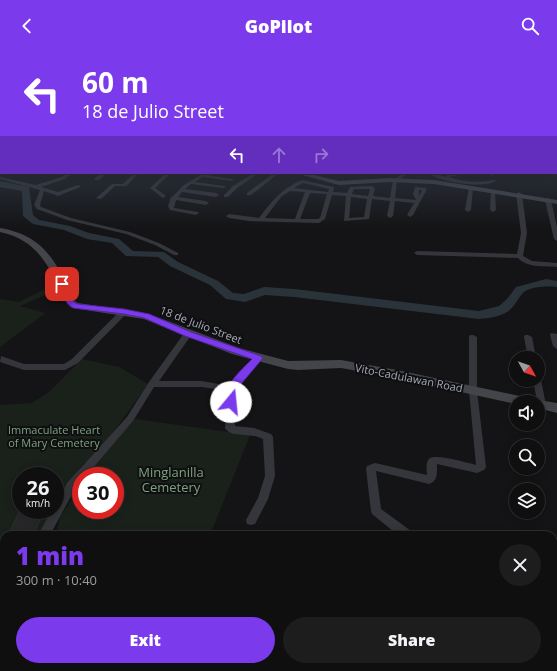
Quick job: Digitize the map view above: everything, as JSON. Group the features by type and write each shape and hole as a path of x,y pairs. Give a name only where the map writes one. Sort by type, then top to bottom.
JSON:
{"street":[{"path":"36,187 63,178 69,174"},
{"path":"97,179 104,174"},
{"path":"99,198 114,185 124,185 136,174"},
{"path":"163,196 152,188 168,174"},
{"path":"196,213 172,209 171,206 173,198 181,190 204,174 232,180"},
{"path":"226,196 235,187 255,174"},
{"path":"249,194 276,174"},
{"path":"302,174 339,183 394,180 443,180 484,184 494,181"},
{"path":"394,180 405,174"},
{"path":"431,174 443,180 471,188 518,194 557,202"},
{"path":"443,180 465,174"},
{"path":"1,180 36,187 58,194 78,186"},
{"path":"229,216 261,219 321,220 332,188 304,180 288,189 280,196 261,219"},
{"path":"390,216 394,180"},
{"path":"191,183 224,187"},
{"path":"353,188 372,188 367,219 346,220 349,195 353,188"},
{"path":"468,210 471,188"},
{"path":"288,189 418,200 410,215"},
{"path":"42,190 37,205 39,208 69,219 128,233 157,244 176,254"},
{"path":"181,190 216,195"},
{"path":"296,220 308,191"},
{"path":"493,191 493,210"},
{"path":"518,194 524,233 520,256"},
{"path":"173,198 206,204"},
{"path":"548,200 557,238"},
{"name":"18 de Julio Street","path":"0,230 17,234 38,246 45,254 71,303 75,306 146,316 188,334 258,358 288,364"},
{"path":"417,253 520,256 528,262 557,265"},
{"path":"1,359 24,367 65,367 75,361 124,312"},
{"path":"46,531 70,486 130,419 152,384 188,334"},
{"path":"554,335 557,346"},
{"path":"401,531 390,524 375,509 371,469 375,467 429,480 432,477 432,462 435,460 480,468 481,466 473,391 473,337"},
{"path":"528,337 531,351"},
{"path":"251,520 263,499 270,476 268,436 254,432 230,429 231,390 258,358"},
{"name":"Vito-Cadulawan Road","path":"288,364 298,366 341,364 397,374 509,398"},
{"path":"152,384 217,385 231,390"},
{"path":"545,405 557,408"}],"green space":[{"path":"55,284 59,289 20,306 45,313 0,347 0,299 19,302"},
{"name":"Immaculate Heart of Mary Cemetery","path":"82,359 119,367 148,384 111,435 81,467 72,467 72,482 64,495 64,467 12,467 12,519 50,519 42,531 0,531 0,405 32,403 49,392"},
{"name":"Minglanilla Cemetery","path":"135,419 250,435 212,531 57,531 60,519 64,519 64,511 72,499 72,519 124,519 124,467 93,467 97,460"}],"building":[{"path":"16,519 41,519 35,531 10,531"}],"waterway":[{"path":"0,184 26,189 28,216 36,222 67,228 87,236 115,241 130,254 160,254 174,264 214,283 230,296 245,298 264,291 294,293 479,315 494,313 503,309 511,302 520,289 546,282 557,284"}],"route":[{"path":"62,284 71,303 75,306 146,316 188,334 258,358 231,390 231,402"}]}
